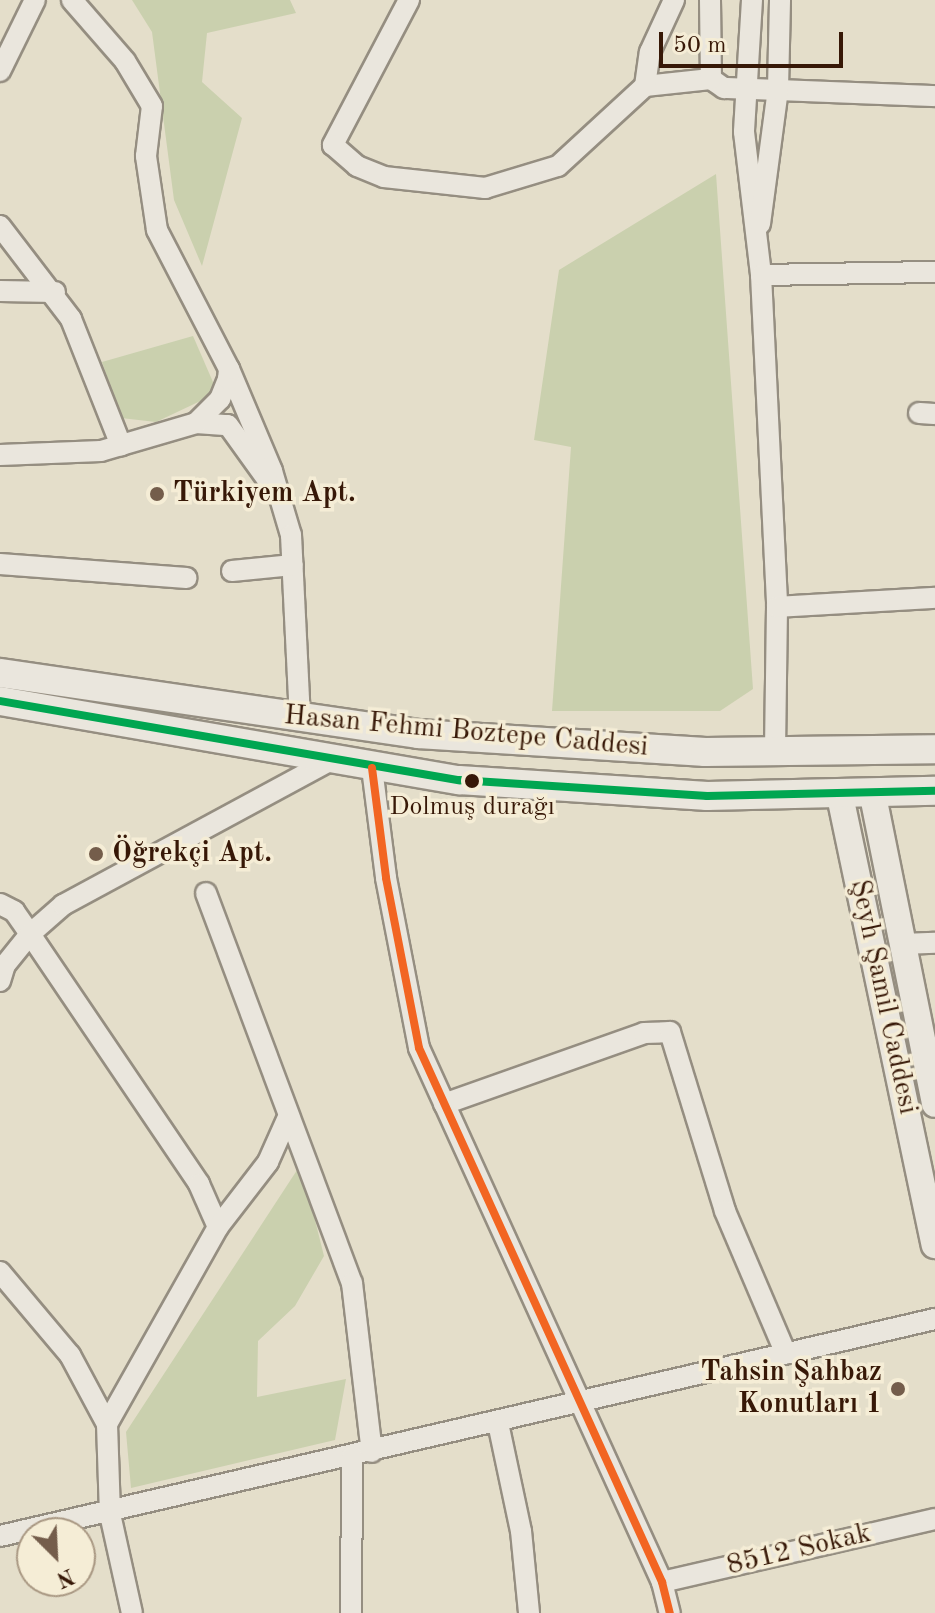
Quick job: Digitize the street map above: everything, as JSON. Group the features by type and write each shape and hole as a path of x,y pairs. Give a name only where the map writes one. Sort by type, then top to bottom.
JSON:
{"main road":[{"name":"Hasan Fehmi Boztepe Caddesi","path":"0,673 300,718 517,741 775,753 935,749"},
{"name":"Hasan Fehmi Boztepe Caddesi","path":"0,701 372,768 562,788 840,796 935,791"}],"street":[{"path":"0,71 35,0"},
{"path":"72,0 125,61 152,106 146,156 157,230 229,369 279,495 293,565 300,718"},
{"path":"409,0 333,145 357,166 384,177 485,188 558,166 645,86 711,79 724,88 935,96"},
{"path":"645,86 650,52 674,0"},
{"path":"710,0 711,79"},
{"path":"752,0 744,132 759,232 777,607 775,753"},
{"path":"759,232 778,89 780,0"},
{"path":"0,226 55,292 121,445"},
{"path":"761,275 935,272"},
{"path":"0,291 55,292"},
{"path":"196,423 220,399 229,369"},
{"path":"0,455 72,454 121,445 196,423 228,425 279,495"},
{"path":"0,564 186,578"},
{"path":"232,571 293,565"},
{"path":"777,607 935,598"},
{"path":"0,981 5,965 30,934 63,905 331,760"},
{"path":"372,768 386,878 419,1048 578,1405 662,1582 670,1613"},
{"name":"Şeyh Şamil Caddesi","path":"840,796 935,1245"},
{"name":"Şeyh Şamil Caddesi","path":"873,796 935,1104"},
{"path":"206,893 352,1283 362,1454 351,1613"},
{"path":"0,904 14,911 199,1184 218,1227"},
{"path":"902,944 935,943"},
{"path":"444,1104 644,1033 670,1032 725,1211 786,1354"},
{"path":"107,1424 218,1227 268,1162 288,1117"},
{"path":"0,1272 70,1355 107,1424 110,1514 132,1613"},
{"path":"0,1536 110,1514 935,1319"},
{"path":"498,1423 521,1531 529,1613"},
{"name":"8512 Sokak","path":"662,1582 935,1519"}],"green space":[{"path":"132,0 290,0 296,13 207,33 202,82 242,118 202,266 174,200 152,32"},
{"path":"716,174 753,689 720,711 552,711 571,447 534,440 559,270"},
{"path":"193,336 216,389 211,396 156,422 121,418 102,362"},
{"path":"301,1164 324,1256 295,1306 258,1341 257,1397 346,1379 335,1440 131,1488 126,1432"}],"transit line":[{"path":"0,701 459,780 707,796 935,791"},
{"path":"372,768 386,878 419,1048 662,1582 670,1613"}],"place":[{"name":"Türkiyem Apt.","path":"157,494"},
{"name":"Dolmuş durağı","path":"472,781"},
{"name":"Öğrekçi Apt.","path":"96,854"},
{"name":"Tahsin Şahbaz Konutları 1","path":"898,1389"}]}
